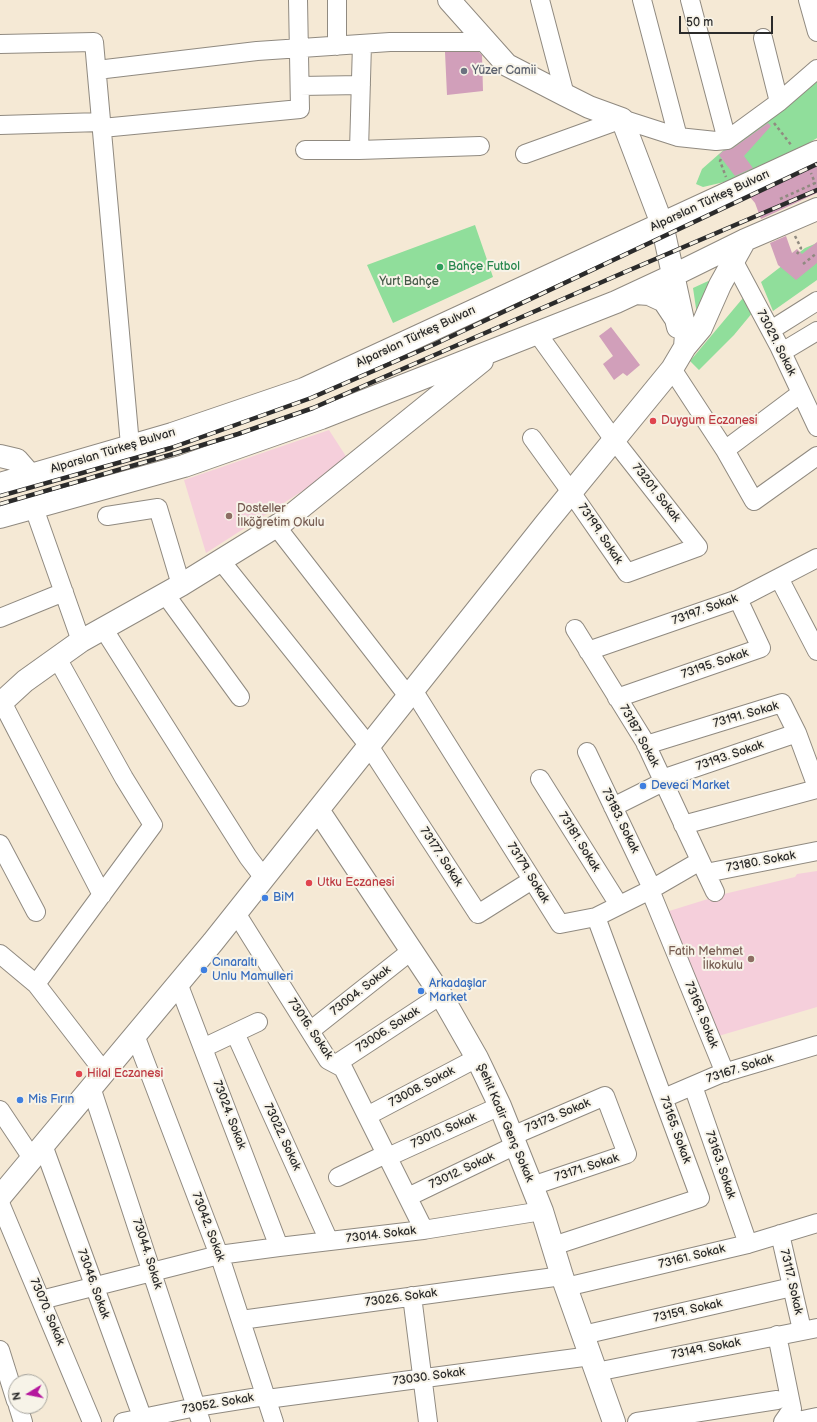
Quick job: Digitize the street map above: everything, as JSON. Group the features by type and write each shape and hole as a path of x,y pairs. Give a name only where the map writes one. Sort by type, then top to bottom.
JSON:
{"main road":[{"path":"449,0 507,65 589,107 622,119 662,224 686,334 685,348"},
{"name":"Alparslan Türkeş Bulvarı","path":"0,484 32,476 130,445 172,434 304,389 810,155"},
{"path":"0,517 184,466 321,418 635,293 745,240 817,209"},
{"path":"0,1197 236,913 672,369 685,348 701,328 745,240"},
{"path":"635,293 649,294 664,301 676,319 685,348"},
{"path":"1,703 25,681 81,641 173,590 276,526 363,458 496,349"},
{"path":"0,456 17,460 32,476"},
{"name":"Şehit Kadir Genç Sokak","path":"318,810 441,995 477,1058 500,1106 542,1211 564,1282 614,1422"}],"street":[{"path":"0,126 102,125 300,109 298,0"},
{"path":"337,0 337,46"},
{"path":"540,0 565,95"},
{"path":"642,0 678,137"},
{"path":"690,0 727,140"},
{"path":"808,0 817,32"},
{"path":"763,38 779,102"},
{"path":"0,44 94,42 130,445"},
{"path":"97,70 257,51 390,42 487,42"},
{"path":"359,150 362,44"},
{"path":"525,154 622,119 678,137 716,141 727,140 779,102 817,69"},
{"path":"300,86 361,85"},
{"path":"305,150 359,150 480,146"},
{"name":"73029. Sokak","path":"734,260 771,330 816,423"},
{"path":"771,330 817,301"},
{"path":"782,352 817,331"},
{"name":"73201. Sokak","path":"537,333 614,440 698,547"},
{"path":"672,369 725,450 754,501 817,456"},
{"path":"725,450 801,393"},
{"path":"532,438 572,492"},
{"name":"73199. Sokak","path":"572,492 627,574 698,547"},
{"path":"34,508 81,641"},
{"path":"108,516 158,508 173,590 240,697"},
{"name":"73179. Sokak","path":"276,526 411,693 560,924 596,917 650,890 703,867"},
{"name":"73197. Sokak","path":"588,651 738,599 817,558"},
{"path":"221,561 369,746"},
{"path":"779,578 817,651"},
{"path":"0,618 64,592"},
{"name":"73195. Sokak","path":"618,698 762,648 738,599"},
{"path":"103,628 248,857 264,878"},
{"name":"73187. Sokak","path":"575,629 646,745 715,892"},
{"path":"36,984 153,825 124,778 57,658"},
{"path":"1,703 102,895"},
{"name":"73191. Sokak","path":"646,745 782,703 797,733 817,788 683,824"},
{"name":"73193. Sokak","path":"613,807 663,780 797,733"},
{"name":"73177. Sokak","path":"369,746 478,914 532,880"},
{"name":"73183. Sokak","path":"587,752 649,882 650,890"},
{"name":"73181. Sokak","path":"540,779 619,905"},
{"path":"0,844 36,912"},
{"name":"73180. Sokak","path":"703,867 817,851"},
{"name":"73169. Sokak","path":"650,890 725,1073"},
{"name":"73016. Sokak","path":"236,913 328,1060 343,1068 424,1230"},
{"name":"73165. Sokak","path":"553,1246 700,1198 596,917"},
{"name":"73004. Sokak","path":"310,1031 411,951"},
{"name":"73044. Sokak","path":"0,954 36,984 98,1080 153,1271 199,1415"},
{"name":"73024. Sokak","path":"178,983 279,1247"},
{"name":"73006. Sokak","path":"336,1064 441,995"},
{"path":"203,1048 258,1022"},
{"name":"73022. Sokak","path":"235,1033 329,1241"},
{"name":"73042. Sokak","path":"135,1035 219,1255 274,1422"},
{"name":"73167. Sokak","path":"664,1098 725,1073 817,1045"},
{"name":"73008. Sokak","path":"367,1116 477,1058"},
{"name":"73163. Sokak","path":"693,1086 748,1244"},
{"name":"73173. Sokak","path":"514,1141 605,1096"},
{"name":"73171. Sokak","path":"532,1186 627,1154 605,1096"},
{"name":"73010. Sokak","path":"338,1177 500,1106"},
{"name":"73046. Sokak","path":"0,1110 38,1152 94,1286 143,1420"},
{"name":"73012. Sokak","path":"408,1196 514,1141"},
{"name":"73070. Sokak","path":"0,1203 92,1422"},
{"name":"73014. Sokak","path":"41,1300 219,1255 424,1230 542,1211"},
{"name":"73161. Sokak","path":"564,1282 748,1244 817,1223"},
{"name":"73117. Sokak","path":"780,1234 792,1287 810,1329"},
{"name":"73026. Sokak","path":"241,1320 412,1296 564,1282"},
{"name":"73159. Sokak","path":"583,1335 792,1287"},
{"path":"412,1296 428,1422"},
{"name":"73149. Sokak","path":"593,1364 810,1329"},
{"path":"777,1335 792,1408 783,1422"},
{"path":"0,1350 8,1376"},
{"name":"73030. Sokak","path":"266,1398 422,1378 593,1364"},
{"name":"73052. Sokak","path":"123,1422 199,1415 266,1398"},
{"path":"638,1422 777,1400"},
{"path":"793,1422 817,1417"}],"path":[{"path":"773,121 810,155"},
{"path":"780,199 810,186"},
{"path":"803,264 817,252"}],"shaded area":[{"name":"Dosteller İlköğretim Okulu","path":"329,430 349,461 206,553 184,480"},
{"name":"Fatih Mehmet İlkokulu","path":"817,871 817,1007 715,1037 666,912 724,894 795,877 797,874"}],"green space":[{"path":"817,70 817,138 781,160 733,180 703,187 696,184 702,169 811,73"},
{"name":"Yurt Bahçe","path":"475,225 493,277 393,323 367,265"},
{"path":"817,243 817,280 773,311 761,282 805,248"},
{"path":"743,265 697,315 693,288"},
{"path":"748,292 753,312 734,335 699,370 690,361"}],"building":[{"name":"Yüzer Camii","path":"445,52 479,52 482,55 483,91 447,95"},
{"path":"768,123 771,126 744,156 753,168 735,176 719,155 723,151 733,148"},
{"path":"817,166 817,193 761,219 755,203 750,197"},
{"path":"786,236 792,253 797,249 802,254 817,242 817,263 796,280 778,265 770,243"},
{"path":"611,327 640,365 627,376 623,373 614,380 603,364 613,356 599,336"}],"railway":[{"path":"0,496 171,448 311,398 433,345 817,164"},
{"path":"0,504 173,454 238,434 313,408 817,190"}],"place":[{"name":"Yüzer Camii","path":"464,71"},
{"name":"Bahçe Futbol","path":"440,267"},
{"name":"Duygum Eczanesi","path":"653,421"},
{"name":"Dosteller İlköğretim Okulu","path":"229,516"},
{"name":"Deveci Market","path":"643,786"},
{"name":"Utku Eczanesi","path":"309,883"},
{"name":"BiM","path":"265,898"},
{"name":"Fatih Mehmet İlkokulu","path":"751,959"},
{"name":"Cınaraltı Unlu Mamulleri","path":"204,970"},
{"name":"Arkadaşlar Market","path":"421,991"},
{"name":"Hilal Eczanesi","path":"79,1074"},
{"name":"Mis Fırın","path":"20,1100"}]}
